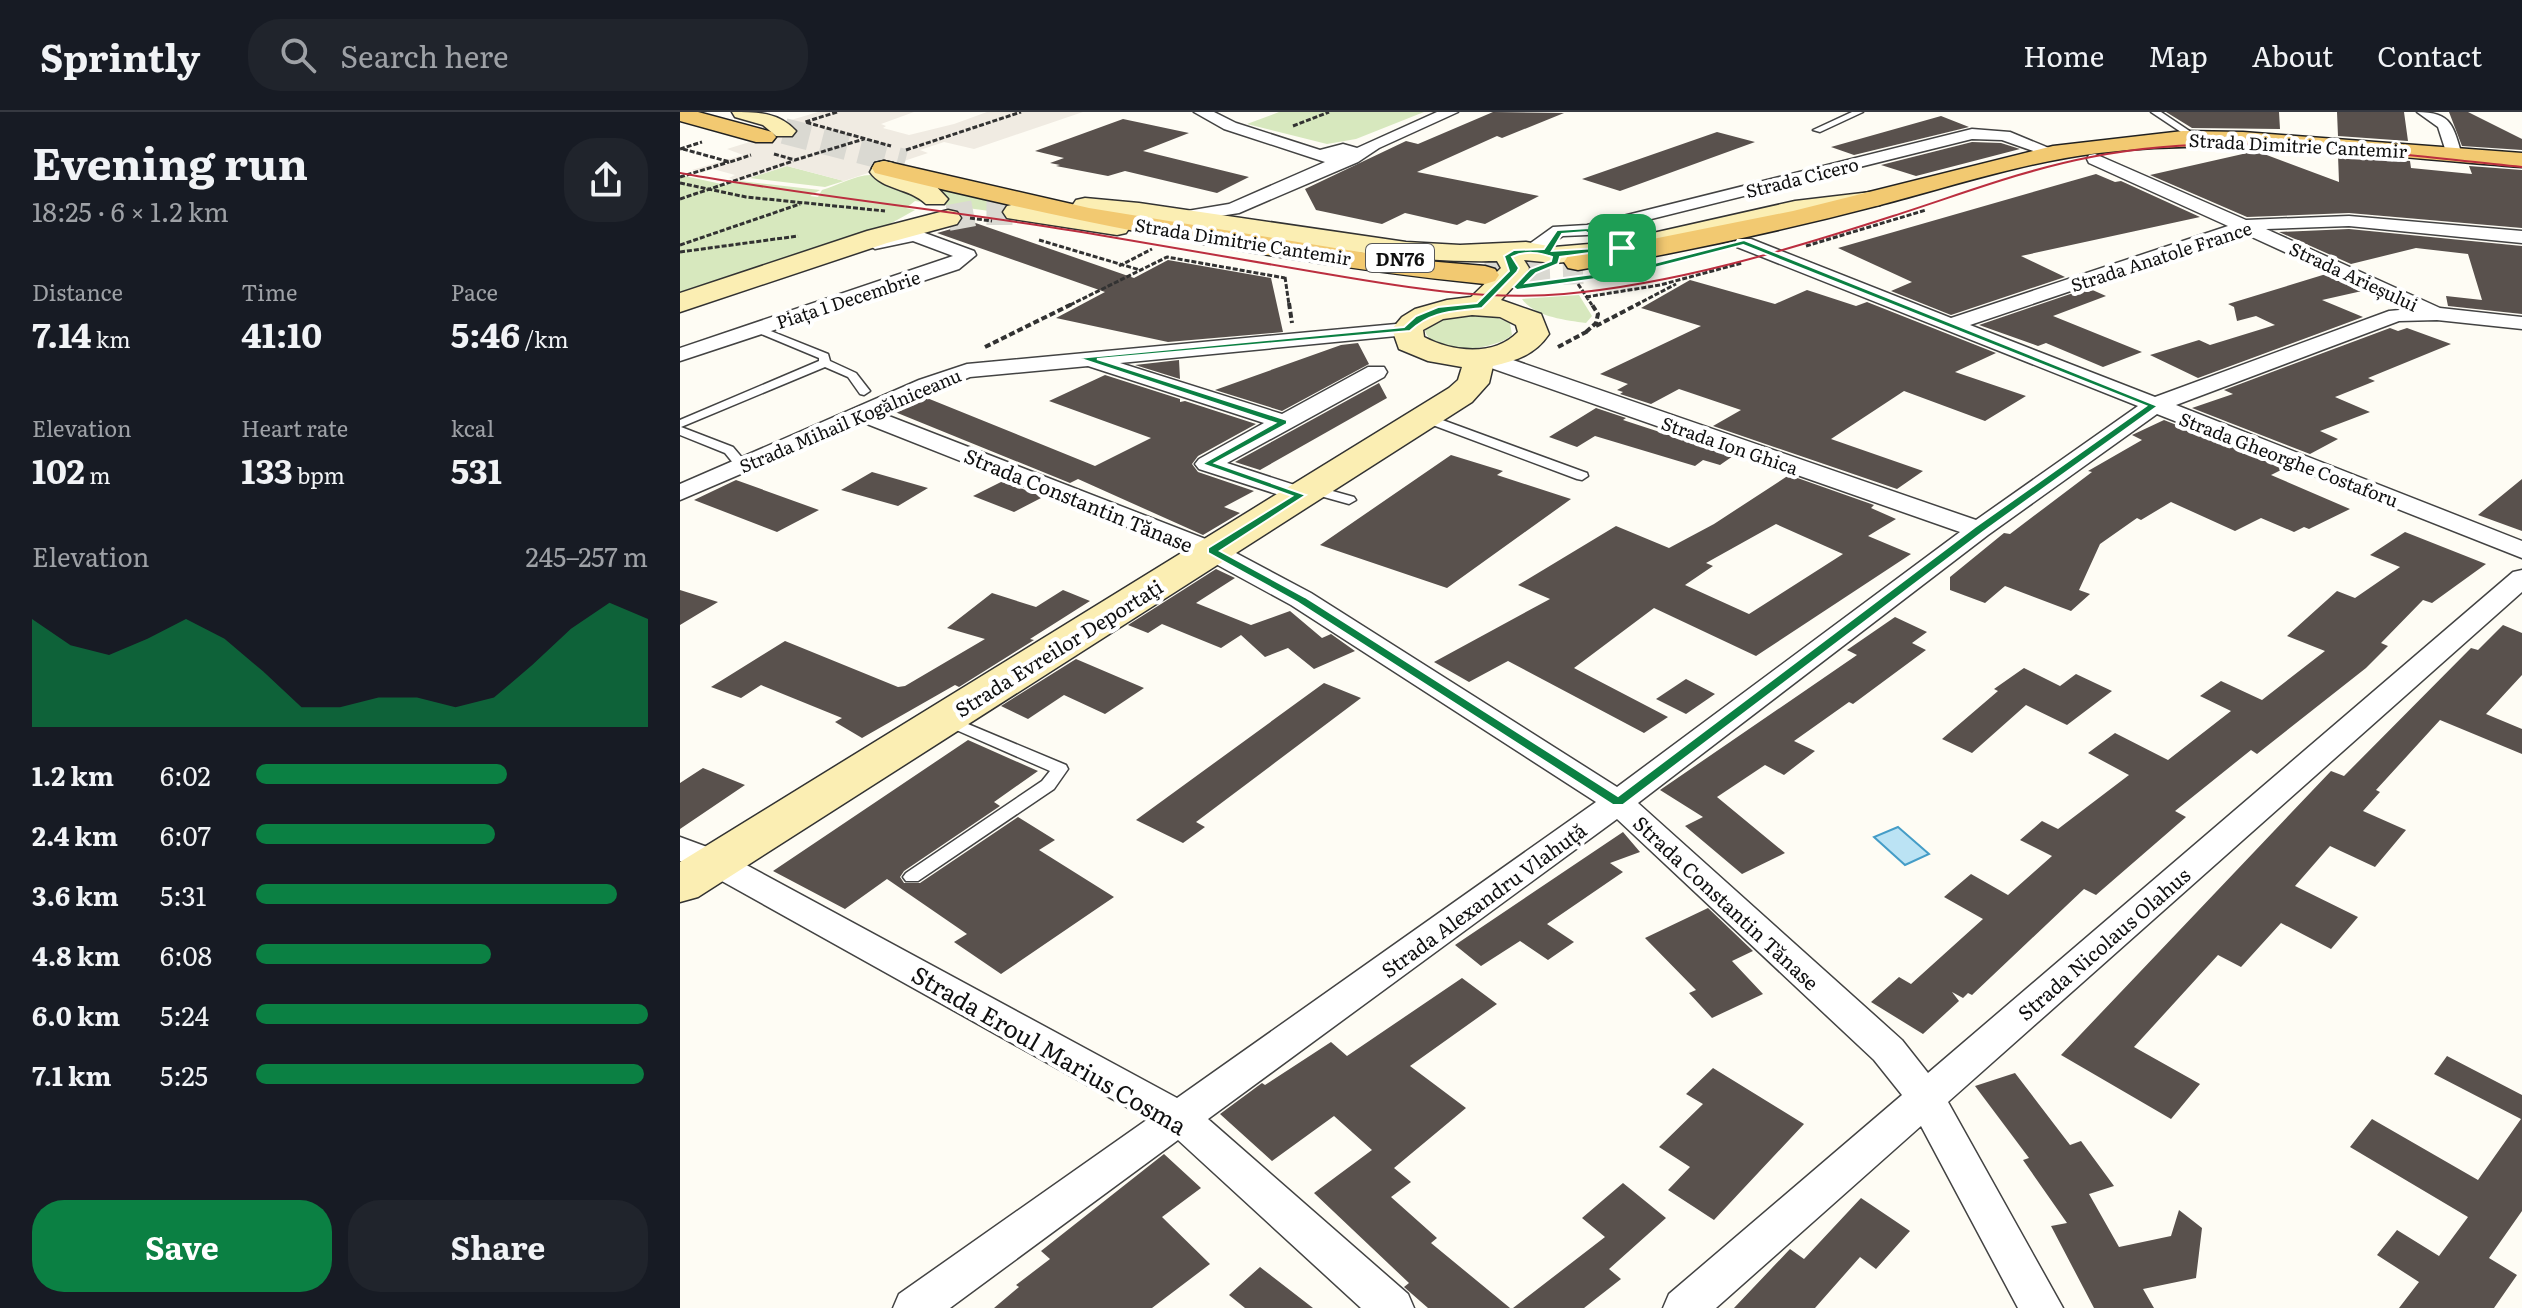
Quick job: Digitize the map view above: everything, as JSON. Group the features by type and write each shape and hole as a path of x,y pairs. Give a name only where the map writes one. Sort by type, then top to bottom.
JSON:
{"main road":[{"path":"711,112 762,144"},
{"path":"743,112 771,120 762,144"},
{"path":"680,114 762,144"},
{"name":"Strada Dimitrie Cantemir","path":"1545,265 1692,249 1794,219 2053,153 2108,144 2196,138 2267,140 2522,160"},
{"name":"DN76","path":"898,160 1067,206"},
{"name":"Piața 1 Decembrie","path":"898,160 882,172 924,188 939,212"},
{"path":"692,300 883,224 939,212 1067,206 1181,217 1237,217 1403,249 1631,271 1744,243 1883,203 1920,187"},
{"path":"1545,265 1535,328 1530,340 1511,351 1479,358 1439,355 1410,342 1407,329 1419,318 1441,309 1479,306 1545,265 1795,209 1871,200"},
{"name":"Strada Dimitrie Cantemir","path":"1067,206 1485,270 1425,270 1210,239 1067,206"},
{"path":"1009,220 1210,239 1418,276 1439,289 1441,309"},
{"path":"1479,306 1513,272 1515,268 1508,256 1545,265"},
{"path":"1432,414 1452,388 1452,378 1439,355"},
{"name":"Strada Evreilor Deportaţi","path":"680,885 697,855 943,719 1212,551 1320,495 1475,381 1480,371 1479,358"}],"street":[{"path":"1202,112 1230,126 1267,138 1338,154"},
{"path":"1237,217 1338,154 1387,139 1450,112"},
{"path":"2425,112 2445,125 2454,155"},
{"name":"Strada Cicero","path":"1545,265 1587,230 1978,133 2004,135 2053,153"},
{"name":"Strada Arieșului","path":"2095,159 2437,314"},
{"path":"692,300 891,237 907,235 939,212"},
{"name":"Piața 1 Decembrie","path":"680,355 952,265 966,257 939,212"},
{"name":"Strada Anatole France","path":"1949,325 2245,226 2296,220 2344,221 2522,237"},
{"path":"1587,230 1622,248"},
{"name":"Strada Gheorghe Costaforu","path":"1744,243 2522,550"},
{"path":"2437,314 2522,323"},
{"name":"Strada Alexandru Vlahuță","path":"915,1308 1618,802 1979,530 2153,406 2396,315 2437,314"},
{"name":"Strada Mihail Kogălniceanu","path":"680,493 743,466 863,402 967,371 1407,329"},
{"path":"1083,358 1283,422"},
{"name":"Strada Ion Ghica","path":"1479,358 1979,530"},
{"path":"1320,495 1207,464 1376,372"},
{"name":"Strada Constantin Tănase","path":"863,402 1212,551 1301,599 1618,802 1888,1050 1926,1098 2041,1308"},
{"name":"Strada Nicolaus Olahus","path":"1685,1308 2522,578"},
{"name":"Strada Eroul Marius Cosma","path":"697,855 1180,1118 1392,1308"}],"lane":[{"path":"1817,130 1859,112"},
{"path":"2155,112 2196,138"},
{"path":"758,329 824,356 825,363"},
{"path":"680,424 825,363 852,375 863,402"},
{"path":"1432,414 1582,476"},
{"path":"680,431 729,450 743,466"},
{"path":"912,877 1048,785 1060,769 943,719"}],"path":[{"path":"681,198 865,138 805,122 837,112"},
{"path":"898,160 1021,112"},
{"path":"1267,138 1329,112"},
{"path":"680,177 730,162 762,144 763,152 795,160"},
{"path":"680,148 730,162"},
{"path":"680,183 746,197 803,203 883,224"},
{"path":"680,245 803,203"},
{"path":"939,212 1009,220"},
{"path":"680,252 803,236"},
{"path":"1031,237 1141,270"},
{"path":"1119,266 1153,249"},
{"path":"1684,279 1586,332 1596,323 1598,314 1586,297 1684,279 1772,255"},
{"path":"972,354 1167,257 1285,275 1294,339"}],"green space":[{"path":"1279,112 1424,112 1356,139 1327,144 1247,124"},
{"path":"787,166 844,181 825,187 749,178"},
{"path":"680,175 726,185 740,181 820,190 810,196 818,197 822,190 870,175 926,190 944,187 1023,207 1012,214 915,201 906,208 915,210 888,225 680,294"},
{"path":"1579,295 1592,316 1586,323 1542,314 1522,299"},
{"path":"1461,313 1490,315 1510,323 1512,335 1492,344 1466,349 1440,345 1431,340 1425,331 1432,323"}],"shaded area":[{"path":"818,112 914,112 881,124 886,126 883,128 909,135 987,112 1083,112 974,149 944,142 920,150 928,153 844,181 787,166 740,181 729,178 735,175 713,169 701,173 692,170 743,155 727,149 805,125 791,120"}],"water":[{"path":"1898,827 1929,854 1905,865 1874,837"}],"building":[{"path":"1493,112 1564,113 1502,138 1497,136 1417,172 1539,196 1485,224 1467,220 1457,225 1405,213 1382,224 1316,210 1305,189 1406,141 1418,144"},
{"path":"2166,112 2279,112 2280,129 2192,128"},
{"path":"2337,112 2404,112 2408,141 2338,136"},
{"path":"2449,112 2468,112 2522,139 2522,150 2462,146"},
{"path":"1941,116 1969,127 1854,155 1831,147"},
{"path":"1123,119 1189,133 1143,151 1249,177 1217,193 1125,171 1108,176 1056,166 1060,165 1050,163 1064,158 1035,151"},
{"path":"1717,132 1755,142 1620,191 1582,179"},
{"path":"1972,142 2001,143 2020,149 1916,176 1881,165"},
{"path":"2256,151 2339,182 2338,155 2410,161 2411,168 2472,174 2469,166 2522,170 2522,228 2349,213 2247,217 2150,175"},
{"path":"2096,174 2115,182 2121,181 2200,217 2021,256 2065,277 1951,315 1891,291 1912,282 1838,248"},
{"path":"964,219 1134,278 1168,260 1271,278 1283,332 1168,342 1056,318 1105,292 937,233 958,227"},
{"path":"2349,229 2522,246 2522,314 2448,306 2446,296 2482,300 2468,254 2416,248 2351,264 2279,232"},
{"path":"2326,274 2362,291 2322,300 2363,317 2198,378 2150,355 2199,340 2210,345 2275,325 2256,316 2237,321 2234,307 2228,304"},
{"path":"1690,280 1775,304 1807,290 1856,306 1867,302 1996,353 1955,372 2026,396 1985,421 1904,391 1831,439 1923,471 1897,489 1713,426 1741,410 1679,389 1651,404 1620,394 1623,392 1617,390 1628,384 1600,374 1701,326 1641,308"},
{"path":"2088,288 2106,296 2053,316 2142,352 2103,367 2046,343 2038,346 1979,325"},
{"path":"2390,328 2398,331 2407,328 2451,344 2368,378 2375,381 2335,397 2370,412 2320,431 2338,439 2310,454 2192,408 2233,394 2224,390"},
{"path":"1358,343 1369,364 1282,411 1215,390 1341,345"},
{"path":"1179,360 1180,379 1135,365"},
{"path":"1105,375 1180,399 1180,402 1256,424 1198,456 1192,464 1198,472 1254,491 1224,507 1240,513 1203,535 1078,479 1070,483 895,412 927,398 1095,466 1151,438 1049,401"},
{"path":"1379,383 1387,398 1260,470 1235,462"},
{"path":"1596,408 1733,456 1720,465 1703,460 1695,466 1595,436 1577,447 1549,437"},
{"path":"2164,420 2285,468 2271,475 2350,509 2309,529 2304,527 2294,532 2261,518 2235,531 2171,502 2141,520 2137,518 2100,544 2079,590 2090,594 2071,611 2005,586 1985,603 1950,590 1950,577 2004,533 2010,534 2092,472 2088,471 2142,440 2132,435"},
{"path":"1451,455 1503,471 1497,475 1571,499 1447,588 1320,545"},
{"path":"872,472 928,488 898,506 841,490"},
{"path":"1789,475 1874,505 1871,508 1896,519 1868,536 1911,554 1756,656 1654,608 1574,668 1668,717 1644,733 1508,661 1469,682 1434,662 1550,599 1518,585 1616,526 1669,548 1714,524","holes":["1776,524 1843,554 1749,614 1685,585 1713,566 1706,563"]},
{"path":"2522,479 2522,531 2478,515"},
{"path":"736,480 819,510 777,532 694,500"},
{"path":"1003,481 1043,497 1014,512 973,496"},
{"path":"2405,532 2486,564 2432,603 2423,600 2381,643 2388,646 2366,668 2257,754 2251,750 2175,811 2186,817 2096,895 2084,889 1972,995 1968,993 1963,998 1952,992 1959,1001 1923,1034 1871,1002 1899,977 1911,984 1983,919 1944,897 1971,874 2008,895 2052,856 2020,840 2042,821 2058,829 2129,775 2088,753 2115,733 2168,760 2231,711 2200,696 2221,681 2262,700 2325,651 2287,636 2337,591 2355,598 2400,567 2370,555"},
{"path":"1216,569 1235,578 1196,603 1251,625 1290,611 1322,638 1331,634 1355,651 1314,669 1288,648 1265,657 1241,635 1221,648 1162,624 1148,633 1128,625"},
{"path":"680,590 718,602 680,625"},
{"path":"1063,590 1090,601 959,687 955,685 862,738 835,722 842,718 761,685 741,698 711,687 785,641 898,687 905,686 985,639 947,628 992,593 1036,607"},
{"path":"1895,617 1927,632 1912,643 1926,650 1853,704 1849,702 1794,741 1815,751 1784,775 1765,765 1717,797 1785,853 1742,874 1685,826 1703,817 1660,790 1857,655 1847,650"},
{"path":"2503,625 2522,633 2522,675 2486,714 2522,729 2522,754 2440,720 2376,790 2380,792 2363,811 2406,830 2375,867 2330,846 2295,886 2358,917 2331,949 2281,923 2241,967 2218,955 2134,1047 2200,1084 2171,1119 2061,1055 2331,771 2344,776 2471,648 2478,650"},
{"path":"1076,659 1144,688 1105,714 1064,695 1028,719 1001,706"},
{"path":"2024,668 2060,686 2076,674 2112,691 2067,725 2026,705 1972,753 1942,739 1998,691 1994,689"},
{"path":"1686,679 1715,694 1686,714 1656,699"},
{"path":"1324,683 1361,698 1196,822 1205,827 1183,843 1136,820"},
{"path":"968,740 1038,771 994,802 1000,806 904,871 900,877 904,883 920,883 1018,817 1055,840 1039,850 1114,897 1001,974 954,942 967,934 887,879 845,909 773,871"},
{"path":"703,768 745,785 680,829 680,783"},
{"path":"1623,832 1640,852 1610,863 1623,872 1547,924 1574,942 1548,960 1520,941 1481,966 1455,945"},
{"path":"1708,908 1753,951 1732,961 1763,994 1712,1018 1689,993 1696,990 1645,938"},
{"path":"1462,978 1497,1004 1410,1066 1466,1108 1394,1168 1411,1182 1391,1197 1437,1238 1431,1243 1510,1308 1428,1308 1404,1287 1409,1283 1314,1193 1372,1150 1334,1116 1272,1161 1220,1114 1262,1083 1265,1085 1331,1042 1347,1056"},
{"path":"2447,1056 2522,1095 2522,1211 2489,1258 2517,1275 2494,1308 2399,1308 2419,1282 2377,1255 2397,1230 2439,1256 2468,1217 2350,1147 2372,1119 2478,1180 2521,1119 2434,1074"},
{"path":"1713,1068 1804,1124 1714,1220 1668,1190 1690,1167 1659,1147 1703,1104 1686,1094"},
{"path":"2015,1073 2070,1145 2081,1141 2114,1186 2089,1194 2119,1247 2171,1236 2179,1210 2202,1228 2196,1278 2143,1289 2154,1308 2094,1308 2051,1226 2067,1223 2023,1160 2029,1158 1975,1086"},
{"path":"1164,1154 1201,1188 1162,1217 1210,1264 1152,1308 994,1308 1019,1287 1016,1285 1050,1259 1041,1251"},
{"path":"1623,1183 1666,1218 1609,1269 1621,1279 1584,1308 1513,1308 1605,1237 1582,1218"},
{"path":"1861,1198 1910,1231 1876,1269 1860,1257 1815,1308 1734,1308 1790,1249 1804,1259"},
{"path":"1260,1267 1313,1308 1245,1308 1229,1295"}],"tunnel":[{"path":"784,131 905,162"},
{"path":"948,218 980,212 1016,212"},
{"path":"1485,275 1583,271"}],"tram line":[{"path":"680,173 1047,226 1412,288 1533,296 1606,289 1731,264 2041,169 2145,149 2199,145 2306,146 2522,167"}],"route":[{"path":"1622,248 1554,255 1537,250 1514,252 1508,256 1515,268 1513,272 1479,306 1441,309 1419,318 1407,329 1083,358 1283,422 1207,464 1301,495 1212,551 1301,599 1618,802 1979,530 2153,406 1744,243 1631,271 1517,287 1533,271 1555,262 1556,257 1554,255 1547,252 1551,238 1559,231 1587,230 1622,248"}]}
